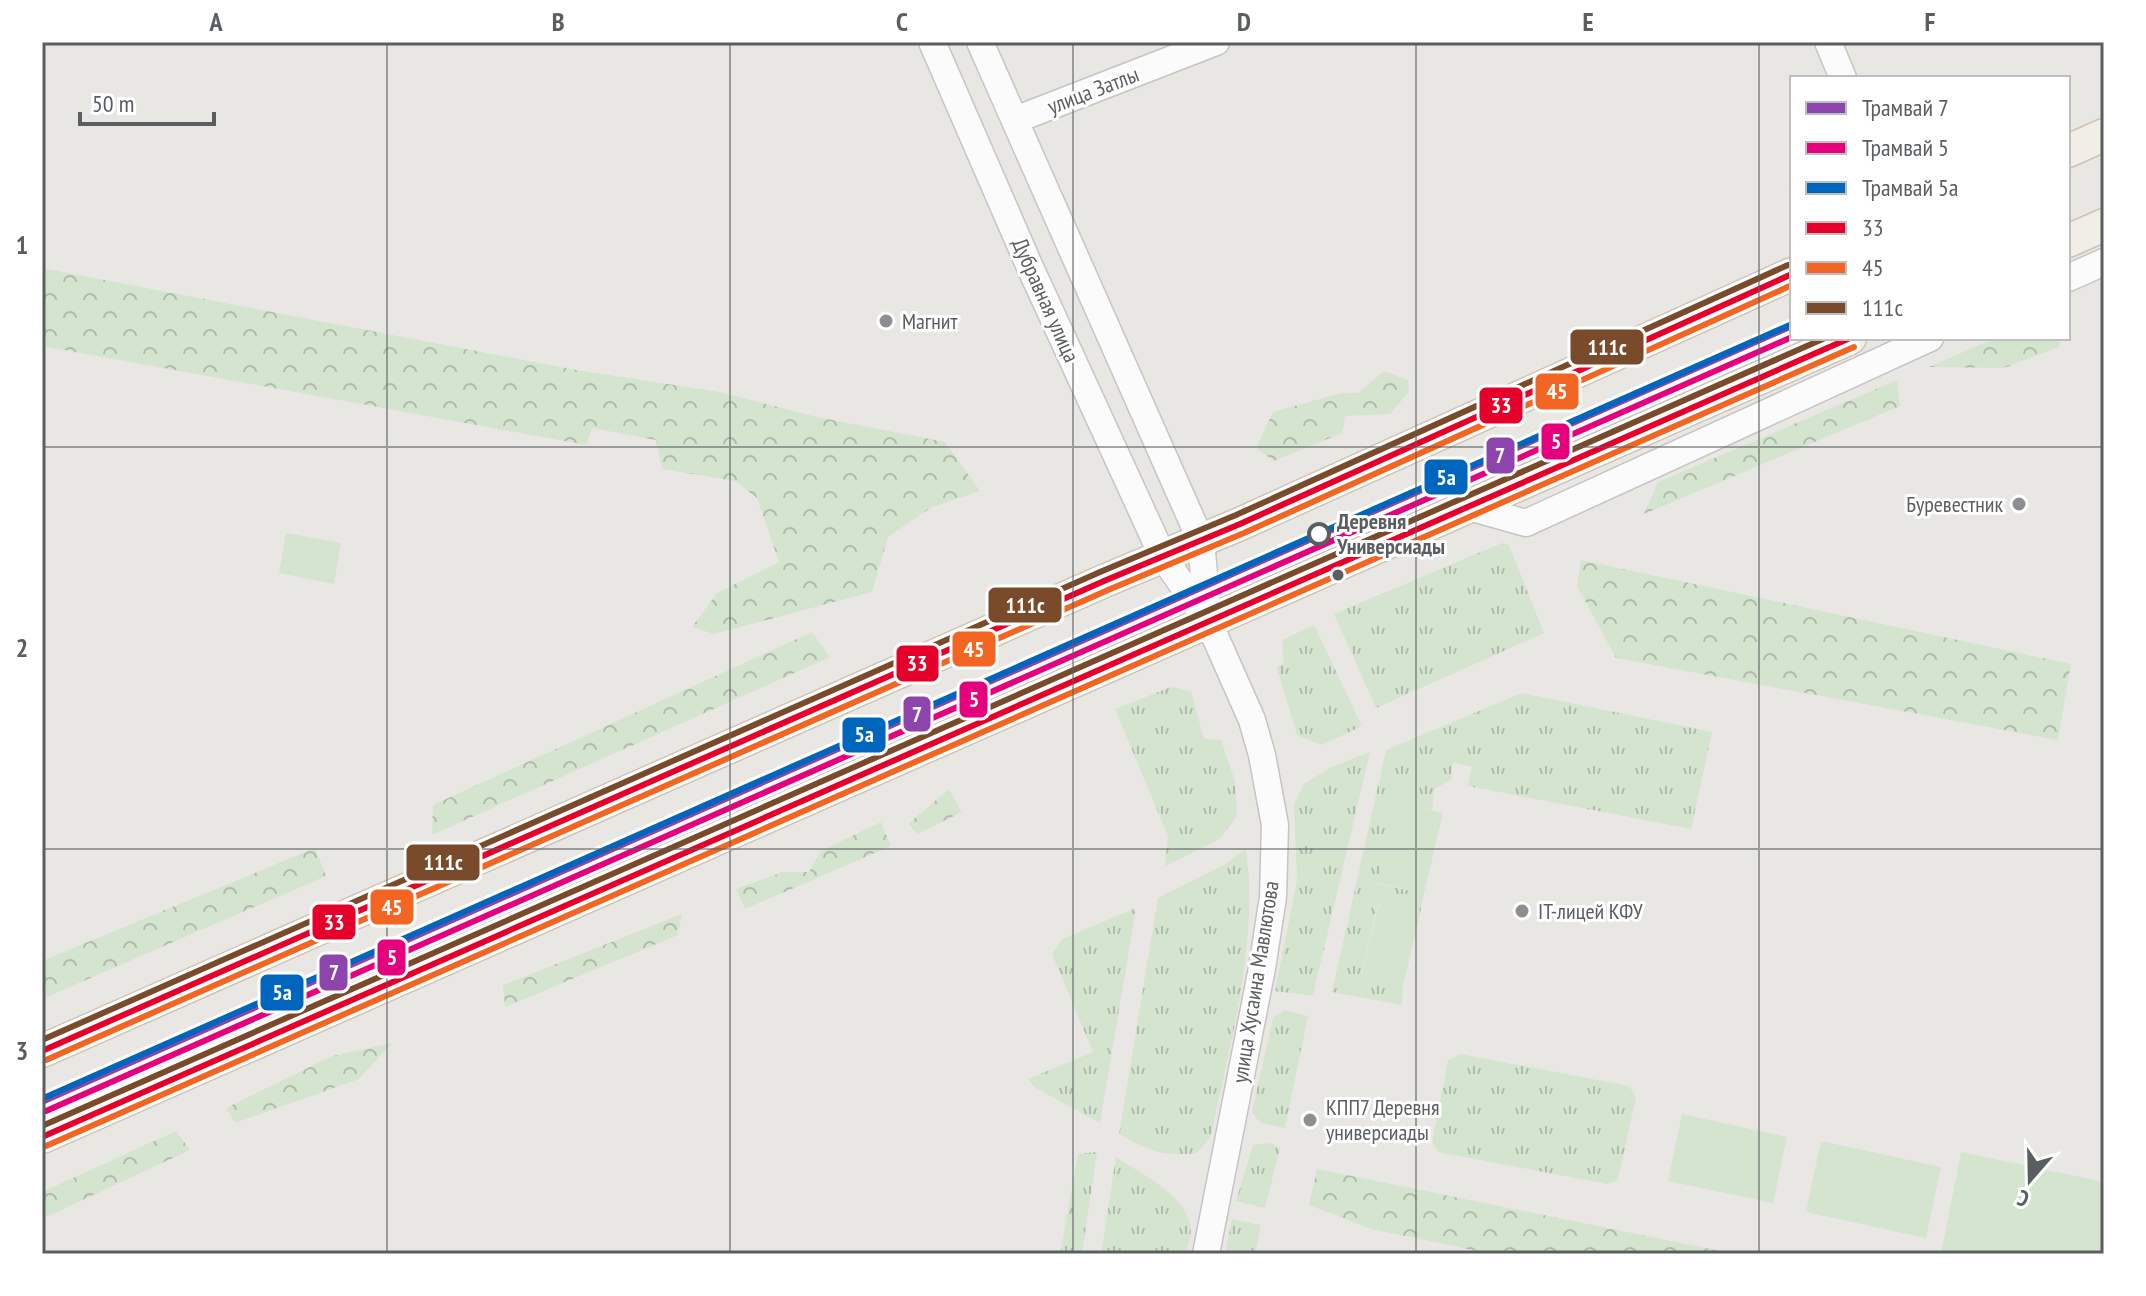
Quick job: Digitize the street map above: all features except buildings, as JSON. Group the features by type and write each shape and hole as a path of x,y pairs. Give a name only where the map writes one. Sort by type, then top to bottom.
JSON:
{"main road":[{"path":"2070,150 2104,135"},
{"path":"2070,240 2104,225"},
{"path":"42,1051 1201,541 1790,275"},
{"path":"42,1137 1845,340"}],"street":[{"name":"Дубравная улица","path":"932,42 1029,265 1163,557 1209,623"},
{"name":"Дубравная улица","path":"980,42 1201,541 1209,623"},
{"name":"улица Затлы","path":"1015,120 1216,42"},
{"path":"1828,42 1842,76"},
{"path":"1029,265 1070,246"},
{"path":"2070,277 2104,262"},
{"path":"1469,507 1526,523 1926,340"},
{"name":"улица Хусаина Мавлютова","path":"1206,1254 1262,968 1273,897 1275,825 1268,779 1252,720 1209,623"}],"green space":[{"path":"42,268 576,370 719,392 817,417 945,442 980,491 932,507 888,537 872,592 714,634 692,627 717,593 779,562 757,498 735,481 662,469 656,440 592,428 586,445 42,346"},
{"path":"1990,340 2061,340 2059,347 2004,368 1929,367"},
{"path":"1384,371 1408,380 1409,392 1390,414 1345,416 1342,433 1274,461 1256,448 1273,412 1341,393 1358,393"},
{"path":"1897,380 1900,406 1644,514 1658,482"},
{"path":"286,533 341,543 334,584 279,573"},
{"path":"1502,543 1509,545 1544,633 1376,708 1334,614"},
{"path":"1581,560 2071,664 2058,740 1616,658 1577,586"},
{"path":"1314,625 1362,726 1322,745 1297,735 1277,668 1284,662 1282,640"},
{"path":"812,632 830,657 432,835 433,805"},
{"path":"1171,687 1191,691 1204,739 1221,740 1235,781 1237,816 1220,839 1165,866 1168,836 1115,709"},
{"path":"1522,693 1712,732 1691,829 1468,786 1472,767 1453,762 1451,780 1434,789 1432,810 1398,802 1379,884 1424,894 1420,914 1378,904 1361,975 1403,986 1402,1005 1332,992 1386,750"},
{"path":"1370,752 1313,996 1275,991 1297,881 1294,804 1304,784 1331,767"},
{"path":"949,789 962,812 918,834 908,824"},
{"path":"1397,802 1443,813 1424,894 1378,883"},
{"path":"881,822 891,846 745,909 736,889 783,872 809,872 821,851"},
{"path":"315,848 326,876 42,999 42,961"},
{"path":"1246,849 1249,921 1246,957 1211,1136 1197,1153 1156,1151 1119,1134 1158,898 1224,865"},
{"path":"1379,904 1420,914 1403,986 1361,976"},
{"path":"1136,908 1100,1123 1034,1087 1028,1079 1093,1052 1052,954 1062,939"},
{"path":"682,914 678,935 505,1007 503,985"},
{"path":"1284,1010 1308,1016 1285,1128 1260,1123 1252,1112 1273,1018"},
{"path":"392,1043 359,1079 235,1123 226,1108 332,1056"},
{"path":"1460,1054 1629,1086 1636,1097 1618,1180 1607,1184 1438,1152 1432,1142 1448,1060"},
{"path":"1682,1114 1787,1137 1773,1203 1668,1181"},
{"path":"176,1131 190,1150 42,1219 42,1192"},
{"path":"1821,1141 1941,1167 1926,1238 1806,1212"},
{"path":"1270,1143 1280,1148 1265,1208 1236,1201 1253,1145"},
{"path":"1097,1152 1082,1254 1060,1254 1078,1154"},
{"path":"1961,1152 2104,1182 2104,1254 1941,1254"},
{"path":"1116,1157 1162,1187 1182,1206 1191,1229 1186,1254 1101,1254"},
{"path":"1317,1169 1735,1254 1492,1254 1371,1229 1309,1205"},
{"path":"1232,1219 1261,1225 1255,1254 1225,1254"}],"tram line":[{"name":"5а","path":"46,1097 1790,325"},
{"name":"7","path":"42,1102 1790,327"},
{"name":"5","path":"46,1111 1790,338"}],"transit line":[{"name":"111с","path":"42,1040 1100,572 1236,515 1788,265"},
{"name":"33","path":"42,1051 1104,581 1240,524 1790,275"},
{"name":"45","path":"46,1060 1108,590 1244,533 1790,286"},
{"name":"111с","path":"42,1126 1820,340"},
{"name":"33","path":"42,1137 1845,340"},
{"name":"45","path":"46,1146 1854,347"}],"place":[{"name":"Магнит","path":"886,321"},
{"name":"Буревестник","path":"2019,504"},
{"name":"Деревня Универсиады","path":"1319,534"},
{"name":"IT-лицей КФУ","path":"1522,911"},
{"name":"КПП7 Деревня универсиады","path":"1310,1120"}]}
